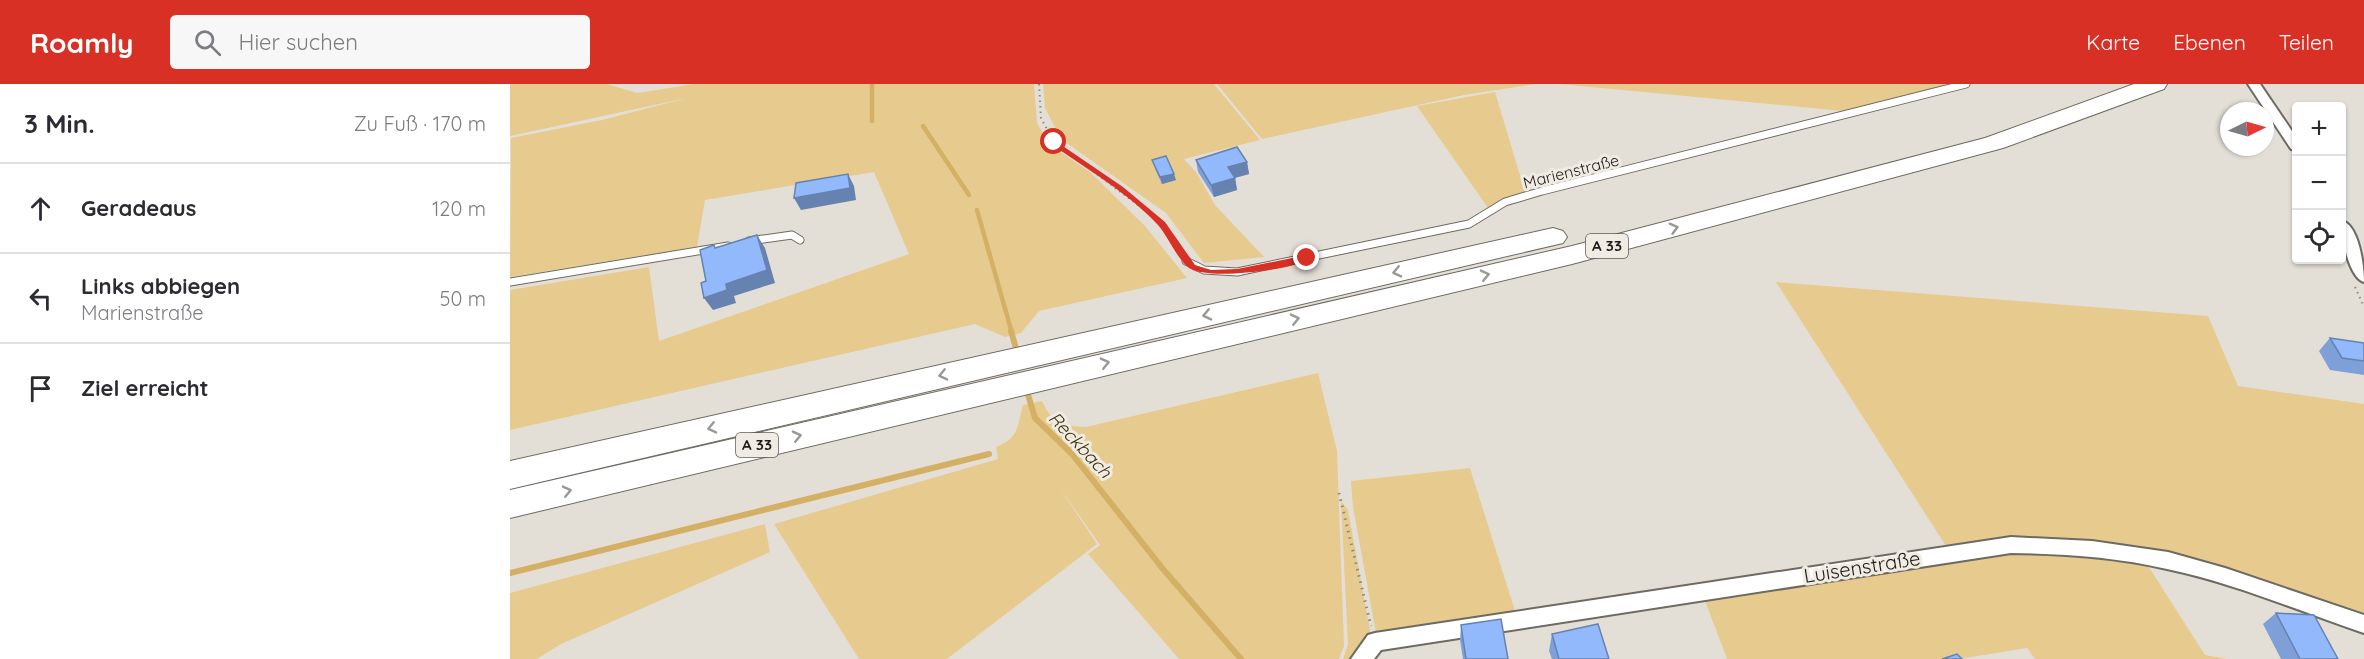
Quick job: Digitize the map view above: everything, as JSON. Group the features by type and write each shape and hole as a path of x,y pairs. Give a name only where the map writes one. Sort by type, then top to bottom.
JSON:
{"highway":[{"name":"A 33","path":"1045,364 1976,128 2103,84"},
{"name":"A 33","path":"510,475 1606,246 1994,143 2156,84"},
{"name":"A 33","path":"510,504 1001,374"}],"street":[{"path":"2254,84 2292,140"},
{"path":"2346,234 2364,277"},
{"name":"Luisenstraße","path":"1375,642 2011,545 2064,547 2139,555 2193,567 2364,624"},
{"path":"1360,659 1375,642"}],"lane":[{"name":"Marienstraße","path":"1186,261 1192,267 1211,273 1237,272 1469,224 1505,202 1542,191 1966,84"},
{"path":"745,242 792,235 800,240"},
{"path":"510,282 733,244"}],"path":[{"path":"1039,84 1041,118 1054,142 1120,189 1162,224 1186,261"},
{"path":"1340,493 1375,642"}],"shaded area":[{"path":"510,84 606,84 638,93 694,84 1034,84 1037,123 1050,145 1090,172 1145,226 1187,278 1039,311 1021,333 1005,337 975,324 510,430 510,290 649,267 659,341 909,254 874,172 705,200 697,247 510,277 511,138 602,120 687,98 510,136"},
{"path":"1043,84 1214,84 1260,140 1184,159 1196,172 1215,205 1264,257 1204,263 1166,213 1061,139 1045,108"},
{"path":"1217,84 1536,84 1464,95 1262,139"},
{"path":"1559,84 1946,84 1853,112"},
{"path":"1495,92 1527,199 1488,208 1417,106"},
{"path":"1776,282 2208,316 2238,386 2364,404 2364,619 2178,560 2102,544 2035,538 1946,546"},
{"path":"1318,373 1337,451 1344,646 1339,659 1179,659 1088,554 1100,545 1059,487 1097,544 947,659 859,659 774,524 998,459 996,447 1004,444 1013,436 1023,405 1042,401 1050,415 1059,422 1070,426 1086,427"},
{"path":"1470,468 1515,611 1376,633 1353,507 1351,481"},
{"path":"1341,501 1348,510 1372,641 1355,659 1343,659 1348,644"},
{"path":"765,524 770,552 561,644 537,659 510,659 510,593"},
{"path":"2012,551 2145,561 2205,655 2227,659 2035,659 2027,648 1959,659 1727,659 1704,598"}],"building":[{"path":"1237,147 1247,162 1228,167 1235,178 1211,185 1196,160"},
{"path":"1166,156 1174,174 1160,177 1152,160"},
{"path":"848,174 850,188 794,198 796,183"},
{"path":"757,235 767,270 726,284 727,290 704,298 701,283 706,281 700,250 714,245 715,248"},
{"path":"2330,338 2364,343 2364,361 2342,358"},
{"path":"2276,613 2314,615 2338,659 2300,659"},
{"path":"1501,619 1508,659 1466,659 1461,625"},
{"path":"1598,624 1609,659 1559,659 1552,634"},
{"path":"1957,654 1962,659 1942,659"}],"waterway":[{"name":"Reckbach","path":"872,84 872,121"},
{"name":"Reckbach","path":"923,126 969,195"},
{"name":"Reckbach","path":"977,210 1012,333"},
{"name":"Reckbach","path":"1011,331 1017,352"},
{"name":"Reckbach","path":"1026,388 1035,418 1072,454 1163,569 1241,659"},
{"path":"510,573 989,454"}],"route":[{"path":"1054,142 1120,189 1162,224 1192,267 1211,273 1237,272 1307,258"}]}
